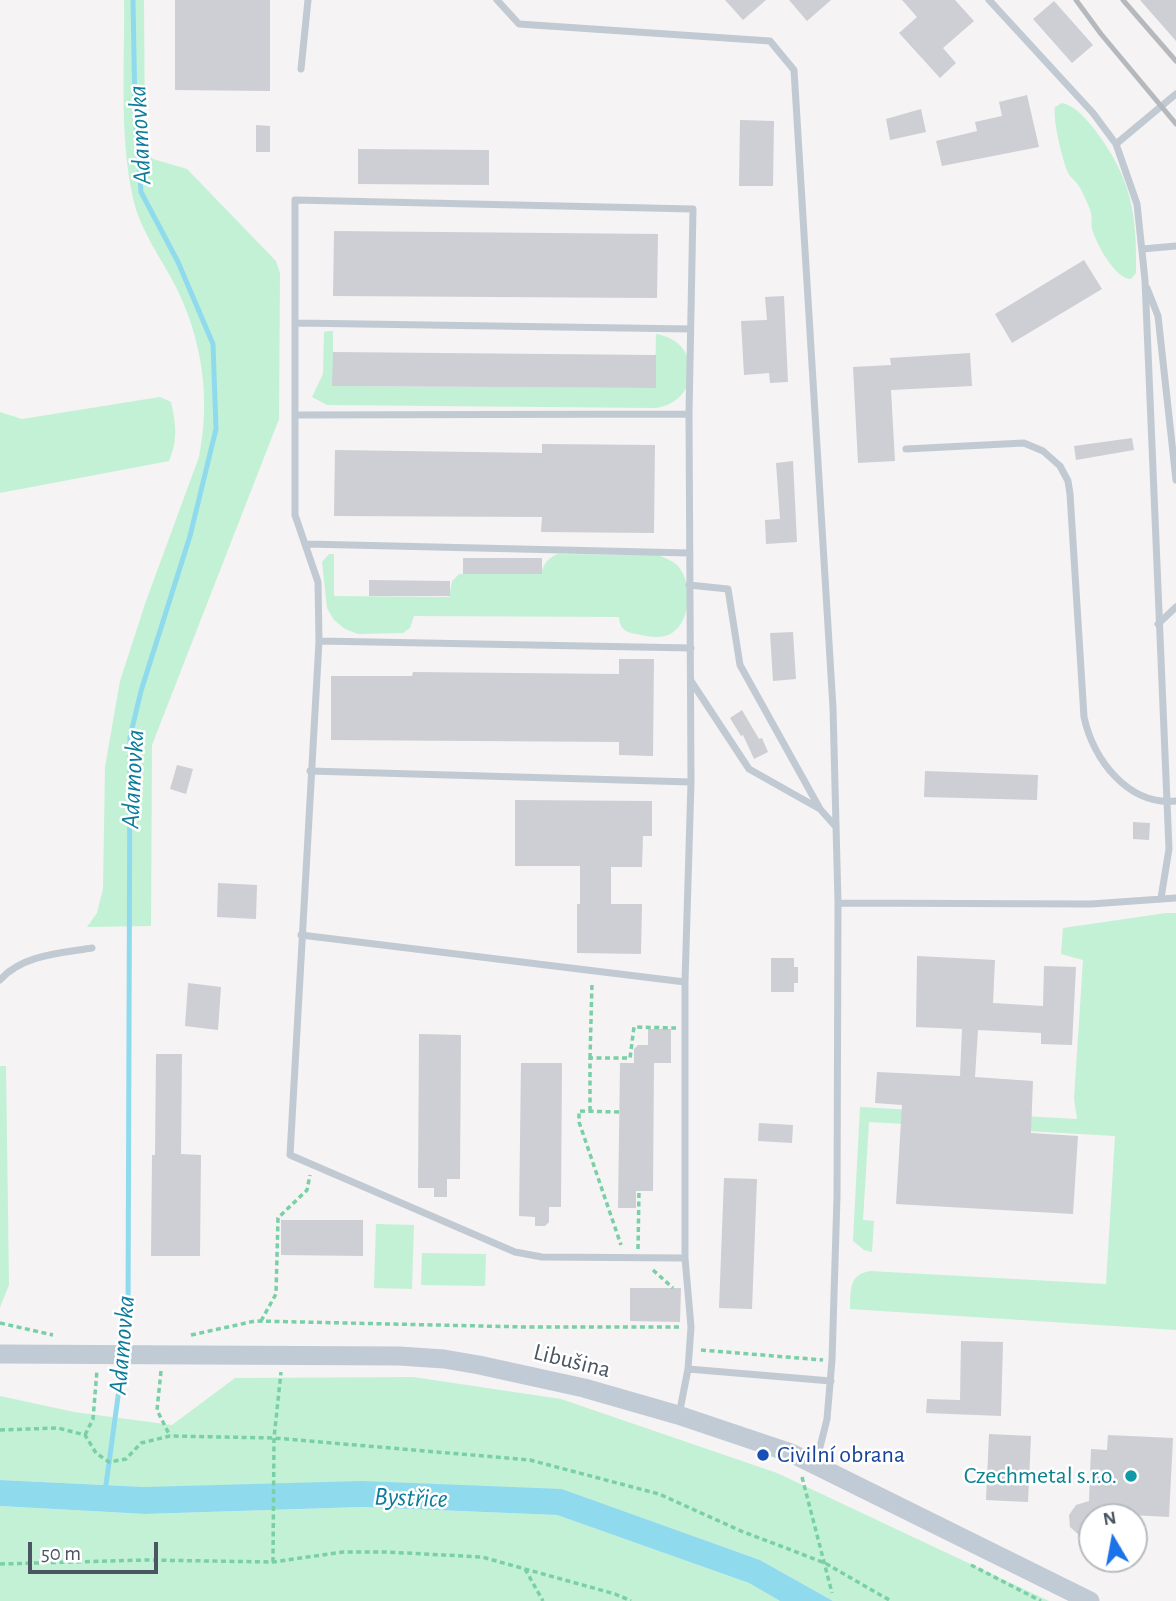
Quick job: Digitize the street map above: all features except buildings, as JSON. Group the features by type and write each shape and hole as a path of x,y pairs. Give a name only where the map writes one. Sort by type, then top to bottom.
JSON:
{"street":[{"name":"Libušina","path":"0,1354 399,1356 444,1359 584,1388 678,1415 791,1453 1090,1601"}],"lane":[{"path":"301,69 308,0"},
{"path":"497,0 519,24 770,41 794,70 833,708 838,904 837,1171 832,1360 827,1419 816,1464"},
{"path":"989,0 1093,113 1116,144 1137,204 1144,280 1169,849 1161,898"},
{"path":"1116,144 1176,93"},
{"path":"678,1415 688,1369 691,1327 685,1258 685,982 691,782 689,414 693,209 295,200 295,515 307,544 317,582 319,641 290,1155 515,1252 542,1257 685,1258"},
{"path":"1142,249 1176,246"},
{"path":"1144,280 1158,316 1176,480"},
{"path":"296,323 690,329"},
{"path":"296,415 689,414"},
{"path":"906,449 1024,443 1043,452 1060,466 1068,481 1070,494 1084,717 1090,742 1110,772 1127,786 1153,799 1176,801"},
{"path":"307,544 690,553"},
{"path":"689,586 728,589 740,665 820,809 836,827"},
{"path":"1158,624 1176,607"},
{"path":"319,641 691,648"},
{"path":"691,680 749,769 820,809"},
{"path":"310,771 691,782"},
{"path":"838,904 1091,904 1176,898"},
{"path":"301,935 685,982"},
{"path":"0,980 7,971 40,957 92,948"},
{"path":"688,1369 831,1381"}],"path":[{"path":"590,1111 592,970"},
{"path":"590,1058 631,1058 634,1027 685,1028"},
{"path":"619,1112 579,1111 579,1122 625,1257"},
{"path":"261,1321 275,1294 278,1218 307,1190 313,1165"},
{"path":"639,1191 638,1256 673,1288"},
{"path":"179,1338 261,1321 499,1326 672,1324 691,1327"},
{"path":"0,1323 61,1337"},
{"path":"690,1350 832,1360"},
{"path":"85,1435 93,1419 101,1354"},
{"path":"163,1355 157,1410 170,1436"},
{"path":"273,1562 274,1438 283,1355"},
{"path":"0,1430 58,1428 85,1435 96,1453 109,1462 126,1459 141,1443 170,1436 274,1438 530,1460 659,1494 741,1531 825,1563 891,1601"},
{"path":"791,1453 801,1475 832,1594"},
{"path":"0,1564 146,1560 273,1562 343,1552 482,1557 615,1594 631,1601"},
{"path":"525,1569 543,1601"}],"green space":[{"path":"124,0 144,0 145,149 153,159 187,169 276,261 280,273 279,419 152,745 151,926 87,927 97,913 103,889 105,767 120,681 199,457 204,413 202,369 192,326 175,285 145,232 133,198 124,124"},
{"path":"1062,103 1076,110 1095,130 1124,181 1130,198 1135,233 1136,273 1131,279 1119,273 1102,251 1092,229 1089,207 1065,164 1055,121 1055,107"},
{"path":"333,331 333,386 655,388 656,334 671,339 682,348 691,371 682,394 671,403 656,408 327,405 312,397 323,374 324,332"},
{"path":"160,397 171,402 174,418 175,439 169,461 0,493 0,412 22,419"},
{"path":"329,554 334,554 334,596 449,597 452,581 459,574 541,574 547,561 558,554 658,555 675,563 682,573 688,592 688,603 682,623 676,630 660,637 626,631 619,617 414,616 410,628 403,633 358,634 345,629 334,620 327,608 322,562"},
{"path":"1176,913 1176,1330 850,1309 854,1280 870,1271 1106,1284 1115,1136 869,1122 863,1220 874,1221 872,1252 864,1250 853,1241 860,1107 1077,1119 1074,1099 1083,960 1061,954 1063,928"},
{"path":"0,1066 6,1066 9,1285 0,1307"},
{"path":"376,1224 414,1225 412,1289 374,1288"},
{"path":"422,1253 486,1254 485,1286 421,1285"},
{"path":"413,1377 561,1399 777,1473 1049,1601 833,1601 760,1560 562,1489 145,1487 0,1480 0,1396 74,1412 172,1425 235,1378"},
{"path":"0,1506 145,1514 362,1507 557,1515 749,1583 780,1601 0,1601"}],"water":[{"name":"Bystřice","path":"0,1480 145,1487 362,1481 562,1489 760,1560 833,1601 780,1601 749,1583 557,1515 362,1507 145,1514 0,1506"}],"waterway":[{"name":"Adamovka","path":"124,1350 128,1321 130,737 141,691 190,536 216,429 213,344 178,262 141,192 135,112 133,0"},
{"name":"Adamovka","path":"105,1492 123,1360"}],"railway":[{"path":"1076,0 1176,124"},
{"path":"1123,0 1176,61"}],"place":[{"name":"Civilní obrana","path":"763,1455"},
{"name":"Czechmetal s.r.o.","path":"1131,1476"}]}
